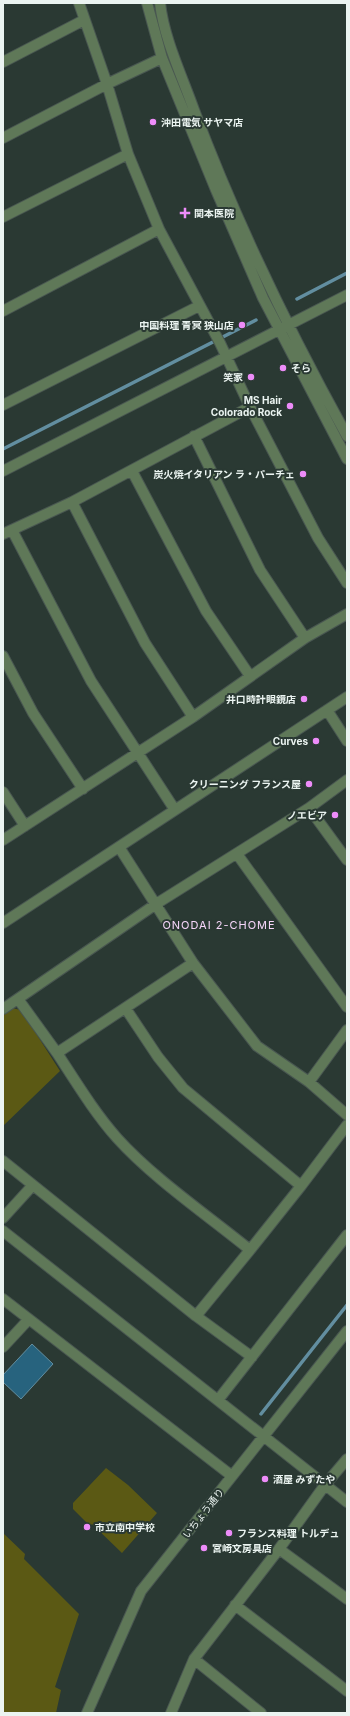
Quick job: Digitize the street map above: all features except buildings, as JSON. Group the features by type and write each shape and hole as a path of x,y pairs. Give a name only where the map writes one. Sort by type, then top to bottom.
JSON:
{"street":[{"path":"79,3 107,84 128,154 159,229 227,356 250,407 318,538 347,583"},
{"path":"147,3 162,58 216,190 347,459"},
{"path":"160,3 173,51 204,135 284,328 347,436"},
{"path":"3,62 84,20"},
{"path":"3,138 107,84 162,58"},
{"path":"3,217 128,154"},
{"path":"3,311 159,229"},
{"path":"3,471 347,295"},
{"path":"3,404 199,306"},
{"path":"175,810 91,681 8,532 72,502 250,407"},
{"path":"194,436 260,570 306,638"},
{"path":"132,470 206,611 250,676"},
{"path":"72,502 145,643 193,717"},
{"path":"3,840 193,717 306,638 347,614"},
{"path":"3,656 33,714 83,789"},
{"path":"3,923 347,696"},
{"path":"326,710 347,741"},
{"path":"3,1009 156,904 309,808 347,780"},
{"path":"3,792 25,826"},
{"path":"309,808 347,860"},
{"path":"119,847 193,963 257,1046 309,1082 347,1115"},
{"path":"237,854 347,1007"},
{"path":"57,1053 126,1009 193,963"},
{"path":"18,999 57,1053 100,1118 118,1139 145,1165 250,1250"},
{"path":"126,1009 158,1057 183,1088 301,1186"},
{"path":"309,1082 347,1030"},
{"path":"196,1316 301,1186 347,1125"},
{"path":"3,1161 196,1316 252,1357"},
{"path":"3,1218 32,1185"},
{"path":"3,1231 347,1502"},
{"path":"218,1400 347,1235"},
{"path":"3,1299 232,1476"},
{"path":"3,1347 29,1320"},
{"name":"いちょう通り","path":"87,1713 141,1591 347,1331"},
{"path":"171,1713 194,1659 325,1485 347,1459"},
{"path":"279,1548 347,1599"},
{"path":"235,1605 347,1691"},
{"path":"194,1659 261,1713"}],"shaded area":[{"path":"12,1008 21,1010 60,1071 3,1126 3,1014"},
{"path":"106,1468 128,1485 157,1513 122,1553 92,1524 90,1526 73,1509 73,1503"},
{"path":"3,1533 25,1554 24,1559 79,1614 55,1687 61,1690 56,1713 3,1713"}],"water":[{"path":"32,1344 53,1364 21,1399 3,1382 3,1375"}],"waterway":[{"path":"297,299 347,273"},
{"path":"3,449 256,320"},
{"path":"261,1414 347,1305"}],"place":[{"name":"沖田電気 サヤマ店","path":"153,122"},
{"name":"関本医院","path":"185,213"},
{"name":"中国料理 青冥 狭山店","path":"242,325"},
{"name":"そら","path":"283,368"},
{"name":"笑家","path":"251,377"},
{"name":"MS Hair Colorado Rock","path":"290,406"},
{"name":"炭火焼イタリアン ラ・パーチェ","path":"303,474"},
{"name":"井口時計眼鏡店","path":"304,699"},
{"name":"Curves","path":"316,741"},
{"name":"クリーニング フランス屋","path":"309,784"},
{"name":"ノエビア","path":"335,815"},
{"name":"酒屋 みずたや","path":"265,1479"},
{"name":"市立南中学校","path":"87,1527"},
{"name":"フランス料理 トルデュ","path":"229,1533"},
{"name":"宮崎文房具店","path":"204,1548"}],"district":[{"name":"ONODAI 2-CHOME","path":"219,925"}]}
